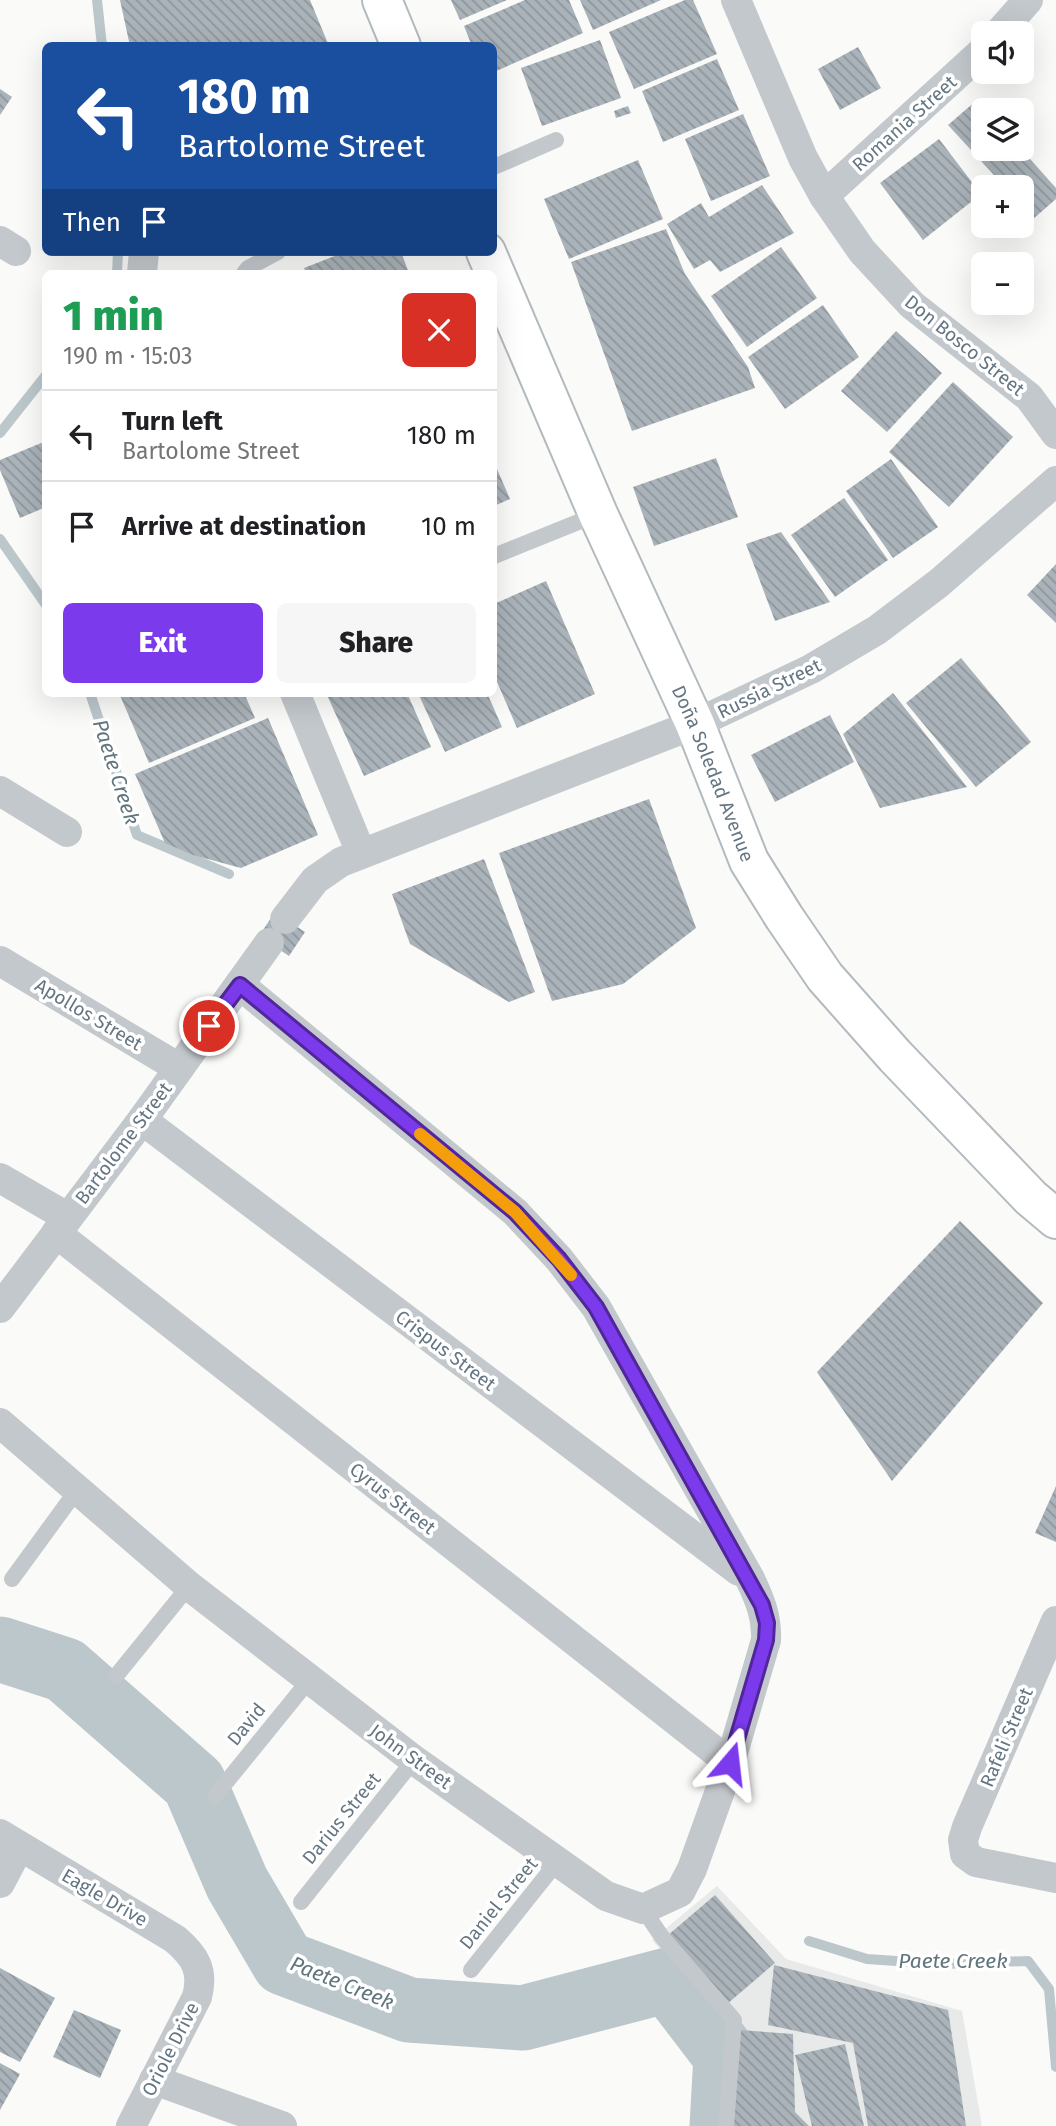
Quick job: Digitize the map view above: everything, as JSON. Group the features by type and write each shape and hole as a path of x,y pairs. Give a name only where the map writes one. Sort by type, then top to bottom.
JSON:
{"main road":[{"path":"382,0 399,42"},
{"name":"Doña Soledad Avenue","path":"497,278 598,514 695,724 750,861 783,917 825,977 934,1097 1031,1198 1056,1219"}],"street":[{"name":"Don Bosco Street","path":"736,0 799,148 824,196 862,251 912,305 1029,397 1056,434"},
{"path":"1010,21 1028,0"},
{"name":"Romania Street","path":"824,196 971,62"},
{"name":"Russia Street","path":"361,853 695,724 811,669 877,630 940,583 1056,481"},
{"path":"297,697 361,853"},
{"path":"0,791 67,832"},
{"name":"Bartolome Street","path":"0,1308 142,1120 315,880 341,862 361,853"},
{"name":"Apollos Street","path":"0,961 179,1068"},
{"path":"240,985 515,1212 559,1259 596,1307 750,1579 762,1605 767,1623 766,1640 730,1763 692,1869 680,1892 643,1909"},
{"name":"Crispus Street","path":"142,1120 750,1579"},
{"name":"Cyrus Street","path":"0,1178 730,1763"},
{"name":"John Street","path":"0,1423 189,1586 414,1760 606,1896 643,1909"},
{"name":"Rafeli Street","path":"1053,1637 963,1840 965,1854 976,1862 1056,1878"},
{"path":"0,1883 10,1841"},
{"name":"Eagle Drive","path":"10,1841 175,1939 192,1954 200,1971"},
{"name":"Oriole Drive","path":"131,2126 197,1997 200,1971"},
{"path":"154,2080 282,2126"}],"lane":[{"path":"497,166 556,139"},
{"path":"246,270 270,256"},
{"path":"497,555 598,514"},
{"path":"12,1579 77,1490"},
{"path":"116,1675 189,1586"},
{"name":"David","path":"215,1796 310,1679"},
{"name":"Darius Street","path":"301,1902 414,1760"},
{"name":"Daniel Street","path":"471,1970 558,1861"},
{"path":"643,1909 662,1937 734,2020 726,2126"}],"shaded area":[{"path":"717,1886 786,1959 962,2011 982,2126 723,2126 728,2028 652,1940"}],"building":[{"path":"120,0 310,0 327,42 129,42"},
{"path":"451,0 507,0 460,20"},
{"path":"525,0 569,0 583,33 497,71 497,42 470,42 464,26"},
{"path":"580,0 661,0 593,30"},
{"path":"685,0 693,0 717,54 634,89 609,32"},
{"path":"600,40 621,98 542,126 521,68"},
{"path":"858,47 881,88 840,110 818,69"},
{"path":"717,59 739,110 663,142 642,91"},
{"path":"0,89 12,97 0,115"},
{"path":"971,105 971,150 948,125"},
{"path":"628,106 631,113 616,118 614,111"},
{"path":"743,114 770,176 711,201 685,139"},
{"path":"939,139 971,181 971,202 923,240 880,183"},
{"path":"638,160 663,219 569,259 544,199"},
{"path":"981,161 1032,161 1056,188 1056,199 1034,218 1034,175 994,175"},
{"path":"762,185 794,233 720,272 710,260 694,269 667,224 701,203 709,217"},
{"path":"666,229 685,274 748,367 755,388 632,431 571,262"},
{"path":"781,247 817,298 747,347 711,296"},
{"path":"335,256 403,256 408,270 305,270 304,268"},
{"path":"823,305 859,357 785,409 748,357"},
{"path":"896,331 942,373 887,432 841,391"},
{"path":"953,382 1013,437 949,507 889,452"},
{"path":"42,443 42,509 20,518 0,470 0,460"},
{"path":"716,458 738,517 654,546 633,487"},
{"path":"891,459 938,527 893,558 846,491"},
{"path":"497,469 510,499 497,505"},
{"path":"844,498 888,560 835,597 791,535"},
{"path":"781,532 830,602 775,621 746,544"},
{"path":"1056,564 1056,623 1027,595"},
{"path":"546,581 595,694 517,728 497,682 497,603"},
{"path":"961,658 1031,742 976,787 906,703"},
{"path":"893,693 967,787 880,808 843,734"},
{"path":"121,697 246,697 255,718 149,763"},
{"path":"328,697 409,697 431,747 364,776"},
{"path":"420,697 489,697 502,727 445,752"},
{"path":"830,715 854,762 775,802 751,755"},
{"path":"268,718 318,835 241,868 193,855 165,843 135,774"},
{"path":"649,799 696,928 623,984 552,1001 499,853"},
{"path":"484,859 535,992 509,1002 410,944 392,894"},
{"path":"275,912 305,932 289,956 259,936"},
{"path":"960,1221 1043,1303 892,1481 817,1372"},
{"path":"1056,1486 1056,1542 1035,1533"},
{"path":"715,1895 775,1963 727,2004 667,1936"},
{"path":"774,1965 948,2010 966,2126 868,2126 853,2043 768,2025"},
{"path":"0,1968 55,1998 20,2062 0,2052"},
{"path":"74,2010 121,2030 100,2078 53,2057"},
{"path":"739,2030 793,2034 795,2112 809,2126 729,2126"},
{"path":"845,2044 864,2126 812,2126 795,2055"},
{"path":"0,2063 20,2074 0,2110"}],"waterway":[{"name":"Paete Creek","path":"97,0 102,42"},
{"name":"Paete Creek","path":"117,270 118,256"},
{"name":"Paete Creek","path":"0,433 42,380"},
{"name":"Paete Creek","path":"0,539 42,599"},
{"name":"Paete Creek","path":"91,697 137,835 229,874"},
{"name":"Paete Creek","path":"0,1649 65,1670 194,1783 237,1883 284,1963 409,2010 523,2018 668,1980 726,2056 722,2126"},
{"name":"Paete Creek","path":"809,1941 867,1959 941,1964 1028,1961 1049,1989 1056,2067"}],"slow traffic":[{"path":"420,1134 515,1212 571,1275"}],"route":[{"path":"209,1026 240,985 515,1212 559,1259 596,1307 750,1579 762,1605 767,1623 766,1640 730,1763"}]}
